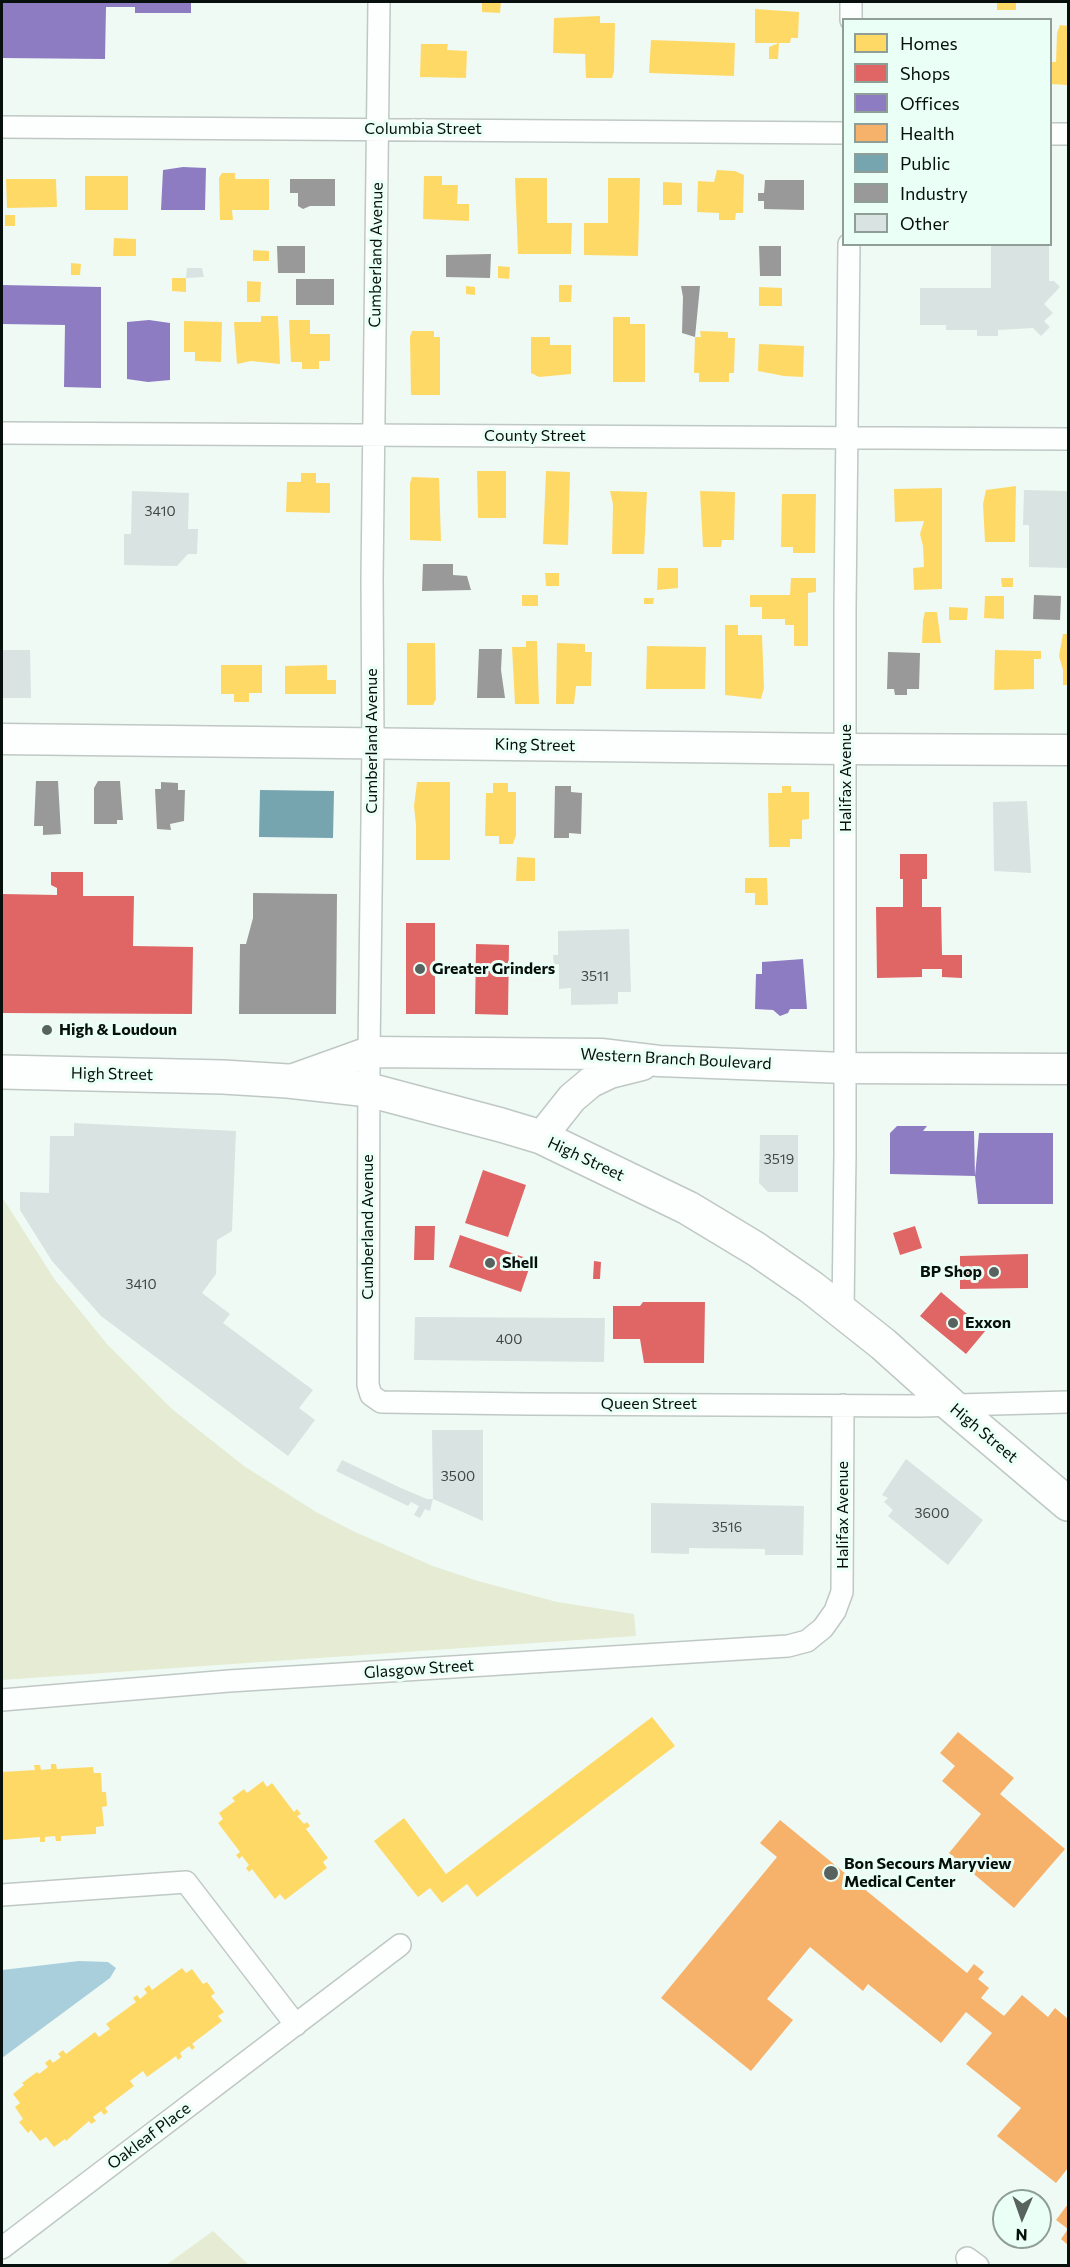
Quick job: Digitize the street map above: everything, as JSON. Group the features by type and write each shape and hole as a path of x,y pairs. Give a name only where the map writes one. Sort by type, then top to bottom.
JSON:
{"main road":[{"name":"High Street","path":"2,1072 223,1077 369,1090 541,1137 688,1208 756,1249 812,1287 883,1344 1068,1504"}],"street":[{"name":"Cumberland Avenue","path":"379,2 372,579 373,743 368,1384 371,1395 381,1402 455,1403"},
{"path":"851,2 851,18"},
{"name":"Columbia Street","path":"2,127 842,133"},
{"path":"1052,134 1068,134"},
{"name":"Halifax Avenue","path":"843,1312 849,246"},
{"name":"County Street","path":"2,432 1068,439"},
{"name":"King Street","path":"2,739 1068,750"},
{"name":"Western Branch Boulevard","path":"288,1081 369,1052 601,1054 659,1061 846,1068 1068,1069"},
{"path":"541,1137 572,1098 591,1082 610,1072 659,1061"},
{"name":"Queen Street","path":"455,1403 951,1405 1068,1402"},
{"name":"Halifax Avenue","path":"828,1622 839,1602 843,1579 843,1405"},
{"name":"Glasgow Street","path":"2,1700 229,1681 788,1646 807,1641 828,1622"},
{"path":"2,1895 186,1881 296,2025"},
{"name":"Oakleaf Place","path":"2,2248 400,1945"}],"green space":[{"path":"2,1197 55,1280 107,1344 172,1409 244,1466 316,1512 355,1532 433,1566 478,1581 557,1602 634,1614 636,1636 2,1680"},
{"path":"213,2231 249,2265 166,2265"}],"water":[{"path":"79,1961 108,1962 116,1968 110,1978 2,2058 2,1970"}],"building: Homes":[{"path":"482,2 501,2 500,13 482,12"},
{"path":"997,2 1016,2 1016,10 997,10"},
{"path":"755,9 799,12 798,38 791,38 790,43 755,43"},
{"path":"600,16 600,23 615,23 614,71 612,78 586,78 585,54 553,53 554,18"},
{"path":"1060,25 1068,26 1068,85 1052,84 1052,62 1056,62 1057,33"},
{"path":"651,40 735,43 734,76 649,73"},
{"path":"779,43 778,59 769,59 769,47"},
{"path":"421,44 448,44 447,50 467,51 466,78 420,77"},
{"path":"717,170 735,171 744,175 743,213 736,213 735,220 719,220 719,213 697,212 698,181 714,182"},
{"path":"222,173 235,173 235,179 269,179 269,210 232,210 233,220 220,220 219,178"},
{"path":"85,176 128,176 128,210 85,210"},
{"path":"424,176 442,176 442,185 458,185 457,204 469,204 469,221 423,219"},
{"path":"515,178 547,178 547,223 572,223 571,254 518,254"},
{"path":"608,178 640,178 638,256 584,255 584,223 608,223"},
{"path":"6,179 56,179 57,207 7,208"},
{"path":"663,182 682,183 682,205 663,205"},
{"path":"5,215 15,215 15,226 5,226"},
{"path":"114,238 136,239 136,256 113,256"},
{"path":"253,250 269,251 269,261 253,261"},
{"path":"71,263 81,264 80,275 71,275"},
{"path":"498,266 510,267 509,279 498,278"},
{"path":"172,278 186,278 186,292 172,291"},
{"path":"247,281 261,282 260,302 247,302"},
{"path":"559,285 572,285 571,302 559,302"},
{"path":"466,286 475,287 475,295 466,294"},
{"path":"759,287 782,288 782,306 759,306"},
{"path":"261,316 278,316 280,364 251,361 237,364 234,322 261,322"},
{"path":"613,317 630,317 630,324 645,324 645,382 613,382"},
{"path":"289,320 310,320 310,334 330,334 330,361 319,361 319,369 302,369 302,362 291,362"},
{"path":"184,321 222,322 221,362 195,361 195,352 184,352"},
{"path":"412,331 434,331 434,337 440,337 440,395 411,395 410,337"},
{"path":"700,331 728,332 728,338 735,338 734,373 729,373 729,382 699,382 699,373 694,373 695,337 701,337"},
{"path":"531,337 550,337 550,345 571,345 571,374 539,377 531,373"},
{"path":"759,344 804,346 803,377 758,371"},
{"path":"477,471 506,471 506,518 478,518"},
{"path":"546,471 570,472 568,545 543,544"},
{"path":"301,473 316,473 316,483 330,483 330,513 286,512 287,482 301,482"},
{"path":"412,477 439,478 441,541 410,540 410,483"},
{"path":"1016,486 1015,542 985,542 983,504 986,490"},
{"path":"942,488 942,589 914,590 913,568 924,567 920,534 924,521 895,522 894,489"},
{"path":"610,491 647,492 644,554 612,554 613,504"},
{"path":"700,491 735,492 734,540 722,540 721,547 703,547"},
{"path":"782,494 816,494 815,553 793,553 793,547 781,547"},
{"path":"658,568 678,568 678,588 657,590"},
{"path":"545,573 559,573 559,586 546,586"},
{"path":"791,578 816,578 816,592 808,593 808,646 794,646 794,625 785,625 785,619 762,619 762,607 750,607 750,595 790,595"},
{"path":"1001,578 1013,578 1013,587 1002,587"},
{"path":"522,595 538,595 538,606 522,606"},
{"path":"985,596 1004,596 1004,619 984,618"},
{"path":"644,598 654,598 653,604 644,604"},
{"path":"949,607 968,608 967,620 949,620"},
{"path":"925,612 937,612 941,643 922,643"},
{"path":"725,625 738,625 738,635 762,635 764,688 761,699 725,695"},
{"path":"1063,634 1068,634 1068,685 1063,685 1063,670 1059,656"},
{"path":"526,641 537,641 539,704 515,704 512,647 526,647"},
{"path":"407,643 435,643 436,699 433,705 407,705"},
{"path":"557,643 585,644 585,652 592,652 591,686 576,686 574,704 556,704"},
{"path":"647,646 706,647 705,689 646,689"},
{"path":"995,650 1041,651 1041,659 1034,659 1034,689 994,690"},
{"path":"221,665 262,665 262,693 249,693 249,702 234,702 234,694 221,694"},
{"path":"327,665 327,680 336,680 336,694 285,694 285,666"},
{"path":"417,782 450,782 450,860 416,860 414,806"},
{"path":"493,783 508,783 508,792 516,792 516,835 513,844 499,844 499,836 485,836 486,793 493,793"},
{"path":"782,786 791,786 791,792 809,792 809,819 802,820 802,839 790,839 790,847 769,847 768,793 782,793"},
{"path":"517,857 535,858 535,881 516,881"},
{"path":"745,878 767,878 768,905 755,905 755,893 745,893"},
{"path":"652,1717 675,1746 477,1897 467,1884 442,1903 430,1888 418,1897 374,1841 404,1818 446,1874"},
{"path":"51,1764 56,1764 57,1769 93,1767 94,1773 101,1773 102,1792 106,1792 107,1806 102,1807 104,1826 96,1827 96,1834 61,1836 61,1841 56,1841 55,1836 45,1837 45,1842 40,1842 40,1837 3,1840 2,1772 35,1770 34,1765 40,1765 41,1770 51,1769"},
{"path":"263,1781 267,1787 272,1783 294,1812 297,1809 301,1814 297,1816 304,1824 307,1822 310,1826 306,1829 328,1858 323,1862 327,1868 285,1900 280,1894 275,1899 252,1869 249,1872 246,1868 249,1865 242,1856 239,1859 236,1855 240,1852 218,1823 223,1819 219,1813 235,1801 232,1798 244,1789 247,1793"},
{"path":"182,1968 186,1973 192,1969 203,1984 207,1982 215,1993 211,1996 224,2012 218,2016 222,2021 192,2044 195,2047 192,2050 189,2046 180,2053 182,2057 178,2060 176,2056 147,2077 143,2071 130,2081 134,2086 105,2108 108,2112 104,2115 101,2111 93,2117 96,2121 91,2124 89,2121 66,2141 65,2139 54,2147 46,2137 40,2141 31,2130 28,2133 19,2122 23,2119 15,2107 20,2103 13,2094 24,2085 22,2083 48,2067 45,2063 50,2059 53,2063 61,2057 58,2054 63,2050 66,2054 95,2032 99,2037 110,2029 106,2024 136,2002 133,1998 137,1995 140,1999 147,1993 144,1989 149,1985 152,1990"}],"building: Shops":[{"path":"900,854 927,854 927,879 922,879 922,907 941,907 942,955 962,955 962,978 942,977 942,969 922,969 922,977 877,978 876,907 903,907"},
{"path":"51,872 83,872 83,896 134,896 133,946 193,947 192,1014 2,1013 2,894 57,895 57,888 51,885"},
{"name":"Greater Grinders","path":"406,923 435,923 435,1014 406,1014"},
{"path":"476,944 509,945 508,1015 475,1014"},
{"name":"Shell","path":"483,1170 526,1185 508,1237 465,1223"},
{"path":"415,1226 435,1226 434,1260 414,1260"},
{"path":"915,1226 922,1248 900,1255 893,1233"},
{"name":"Shell","path":"460,1235 532,1260 521,1292 449,1267"},
{"name":"BP Shop","path":"1028,1254 1028,1288 960,1289 960,1256"},
{"path":"594,1261 601,1262 600,1279 593,1279"},
{"name":"Exxon","path":"941,1292 986,1330 966,1354 920,1316"},
{"path":"643,1302 705,1302 704,1363 644,1363 640,1339 613,1339 613,1306 640,1306"}],"building: Offices":[{"path":"2,2 191,2 191,13 135,13 135,7 106,7 105,59 2,58"},
{"path":"183,167 206,168 205,210 161,210 163,170"},
{"path":"2,285 101,287 101,388 64,387 65,325 2,324"},
{"path":"149,320 170,323 170,380 148,382 127,379 127,322"},
{"path":"803,959 807,1009 790,1009 788,1013 780,1016 773,1010 755,1009 756,974 762,974 762,962"},
{"path":"897,1126 927,1126 923,1131 974,1131 975,1176 890,1174 890,1133"},
{"path":"979,1133 1053,1133 1053,1204 978,1204 975,1176"}],"building: Health":[{"path":"958,1732 1014,1778 1000,1794 1065,1849 1014,1908 949,1853 981,1814 942,1781 955,1766 940,1753"},
{"path":"780,1820 967,1973 974,1964 984,1972 978,1979 989,1988 981,1998 1004,2016 1022,1995 1048,2017 1055,2008 1068,2019 1068,2168 1056,2183 997,2136 1021,2108 966,2064 992,2033 966,2012 941,2043 868,1984 863,1991 810,1947 767,1999 793,2020 751,2071 661,1998 777,1857 760,1843"},
{"path":"1068,2204 1068,2229 1056,2220"},
{"path":"1068,2229 1068,2245 1061,2239"}],"building: Public":[{"path":"260,790 334,791 333,838 259,837"}],"building: Industry":[{"path":"290,179 335,179 335,206 310,206 303,209 298,206 298,193 290,193"},
{"path":"765,180 804,180 804,210 764,209 764,201 758,201 758,193 764,193"},
{"path":"277,246 305,246 305,273 278,273"},
{"path":"759,246 781,246 781,276 760,276"},
{"path":"491,254 490,278 446,277 446,255"},
{"path":"296,279 334,279 334,305 296,305"},
{"path":"681,286 700,286 695,337 682,333"},
{"path":"423,564 453,564 453,575 467,576 471,590 422,591"},
{"path":"1034,595 1061,596 1060,620 1033,619"},
{"path":"479,649 502,649 501,670 505,698 477,698"},
{"path":"888,652 920,653 919,689 907,689 907,695 895,695 894,689 887,689"},
{"path":"36,781 58,781 61,834 43,835 43,826 34,826"},
{"path":"98,781 120,781 123,820 117,820 117,824 94,824 94,788"},
{"path":"161,782 178,783 178,790 185,790 184,821 170,824 171,830 157,829 155,789 161,789"},
{"path":"555,786 571,786 571,792 582,793 581,834 569,833 569,838 554,838"},
{"path":"253,893 337,894 336,1014 239,1014 240,944 246,944 253,918"}],"building: Other":[{"path":"991,246 1049,246 1049,281 1054,281 1060,287 1044,304 1053,313 1044,321 1050,327 1041,336 1033,328 998,330 998,336 977,336 977,330 946,330 946,325 920,325 920,288 991,288"},
{"path":"187,268 202,268 204,277 186,278"},
{"path":"1024,490 1068,491 1068,568 1029,567 1029,525 1023,525"},
{"path":"132,491 189,493 188,529 198,529 197,554 188,554 177,566 124,565 124,534 131,534"},
{"path":"2,650 30,650 31,698 2,698"},
{"path":"1027,801 1031,873 994,871 993,802"},
{"path":"629,929 631,992 618,992 618,1004 571,1005 571,988 559,989 559,964 554,965 553,955 558,955 558,931"},
{"path":"74,1123 236,1131 232,1231 217,1240 216,1274 202,1293 230,1314 223,1323 313,1390 299,1408 315,1420 288,1456 101,1316 52,1261 20,1210 20,1192 49,1193 50,1136 74,1136"},
{"path":"760,1135 798,1135 798,1192 768,1192 759,1183"},
{"path":"415,1317 605,1318 604,1362 414,1360"},
{"path":"432,1430 483,1430 483,1521 433,1499"},
{"path":"906,1459 983,1520 948,1565 888,1516 893,1510 884,1502 888,1498 882,1495"},
{"path":"342,1460 401,1488 427,1499 433,1499 430,1511 425,1509 420,1518 414,1515 419,1506 411,1502 408,1506 336,1471"},
{"path":"651,1503 804,1506 803,1555 765,1555 765,1549 689,1548 689,1554 651,1553"}],"place":[{"name":"Greater Grinders","path":"420,969"},
{"name":"High & Loudoun","path":"47,1030"},
{"name":"Shell","path":"490,1263"},
{"name":"BP Shop","path":"994,1272"},
{"name":"Exxon","path":"953,1323"},
{"name":"Bon Secours Maryview Medical Center","path":"831,1873"}]}
